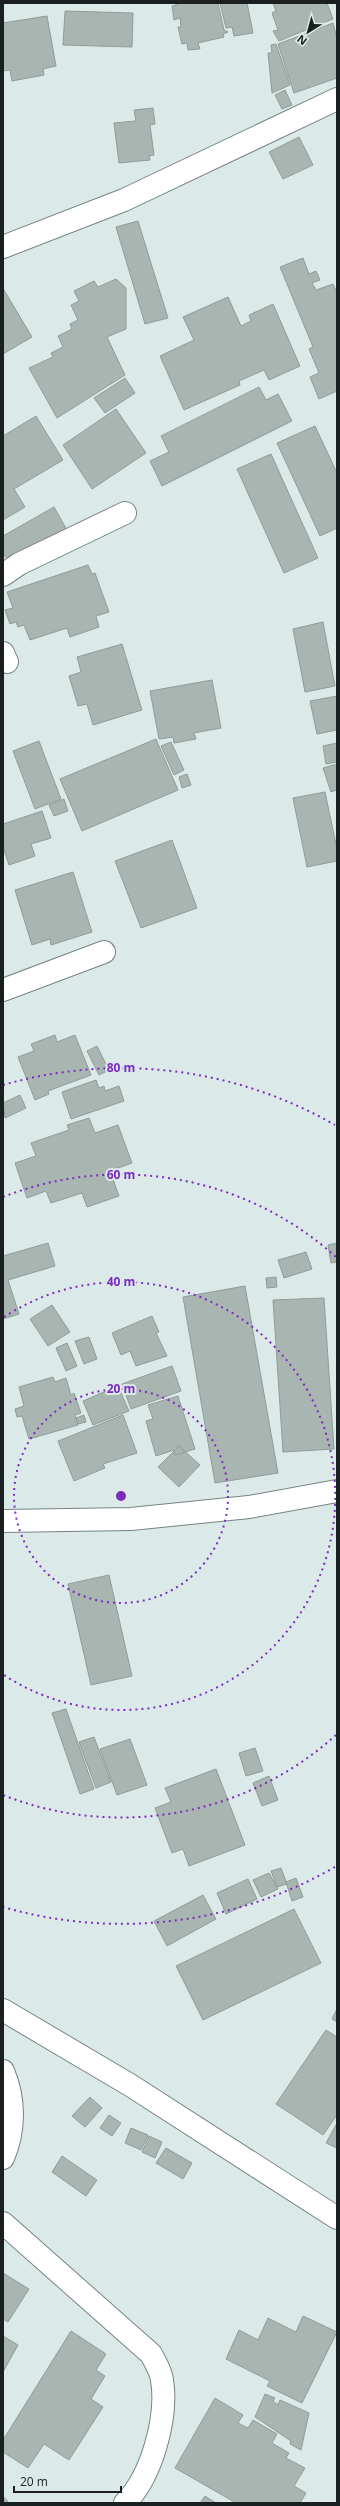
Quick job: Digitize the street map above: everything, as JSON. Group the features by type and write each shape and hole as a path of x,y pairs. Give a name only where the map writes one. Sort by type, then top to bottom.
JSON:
{"street":[{"path":"3,247 124,200 337,99"},
{"path":"3,575 19,564 125,513"},
{"path":"3,990 104,952"},
{"path":"3,1521 131,1518 249,1507 337,1491"},
{"path":"3,2010 130,2085 337,2218"},
{"path":"3,2071 13,2099 10,2142 3,2158"},
{"path":"3,2223 151,2354 162,2379 161,2425 156,2448 144,2475 125,2503"}],"building":[{"path":"181,3 218,3 224,30 228,32 223,34 224,37 198,43 200,49 188,50 187,43 182,44 178,27 181,27 180,18 174,20 172,6"},
{"path":"220,3 247,3 253,33 234,36 232,27 226,28"},
{"path":"273,3 327,3 333,19 279,41 273,31 278,30 272,13 276,11"},
{"path":"65,11 133,13 132,47 63,45"},
{"path":"47,16 56,66 43,69 44,75 12,81 10,70 3,71 3,23"},
{"path":"333,23 337,38 337,78 294,93 278,44"},
{"path":"276,44 290,85 272,93 268,53 272,53 271,45"},
{"path":"285,90 292,105 282,109 275,95"},
{"path":"153,108 155,124 150,125 154,155 149,156 150,160 119,163 114,123 136,121 134,110"},
{"path":"299,137 313,165 283,179 269,152"},
{"path":"138,221 168,318 145,324 116,227"},
{"path":"303,258 309,274 316,271 320,280 312,283 316,290 333,284 337,293 337,391 319,399 310,377 319,373 309,349 313,347 280,267"},
{"path":"116,279 126,288 126,329 107,337 125,375 57,418 29,368 53,357 51,353 63,347 58,336 72,329 70,324 78,320 71,305 79,301 74,291 94,281 98,287"},
{"path":"4,290 32,337 3,354 3,291"},
{"path":"228,297 241,326 251,321 249,315 273,304 300,366 269,380 264,370 239,381 240,385 184,410 160,356 194,340 183,317"},
{"path":"125,378 135,393 105,413 94,398"},
{"path":"259,387 266,400 278,394 292,421 162,486 150,461 169,452 161,436"},
{"path":"116,409 146,453 92,489 63,445"},
{"path":"36,416 63,460 14,489 25,507 3,520 3,436"},
{"path":"315,426 337,473 337,528 320,536 277,443"},
{"path":"271,454 318,558 284,573 237,469"},
{"path":"54,507 67,530 9,562 3,553 3,536"},
{"path":"88,565 92,574 95,573 109,612 96,616 99,627 70,637 67,628 30,640 24,625 18,627 16,622 10,624 5,610 13,608 7,592"},
{"path":"323,622 335,686 305,692 293,629"},
{"path":"122,644 142,710 93,725 87,704 78,706 69,676 81,672 77,657"},
{"path":"212,680 221,728 194,733 196,739 174,743 173,737 159,739 150,691"},
{"path":"337,696 337,730 317,734 310,701"},
{"path":"156,739 178,790 82,831 60,779"},
{"path":"39,741 61,799 35,809 13,751"},
{"path":"171,742 184,770 174,775 161,746"},
{"path":"337,743 337,762 326,764 323,746"},
{"path":"337,764 337,790 331,792 323,768"},
{"path":"187,774 191,785 182,788 179,777"},
{"path":"325,792 337,849 337,861 307,867 293,798"},
{"path":"64,799 68,811 54,816 49,805"},
{"path":"42,811 51,838 31,844 35,856 9,865 3,847 3,824"},
{"path":"172,840 197,908 141,928 115,861"},
{"path":"73,872 92,932 51,945 50,939 32,945 15,890"},
{"path":"55,1035 57,1042 75,1035 91,1075 48,1091 49,1094 35,1100 18,1057 34,1051 31,1044"},
{"path":"97,1046 109,1070 99,1075 87,1051"},
{"path":"96,1080 99,1088 104,1086 105,1091 119,1086 124,1101 71,1119 62,1092"},
{"path":"20,1095 26,1108 5,1118 3,1103"},
{"path":"89,1118 95,1133 118,1125 132,1163 110,1171 119,1196 87,1207 82,1193 51,1203 46,1191 27,1198 15,1163 36,1156 31,1143 69,1130 67,1125"},
{"path":"48,1243 55,1266 8,1280 19,1314 3,1319 3,1256"},
{"path":"337,1243 337,1262 331,1263 328,1245"},
{"path":"306,1252 312,1269 284,1278 278,1260"},
{"path":"276,1277 277,1287 267,1288 266,1278"},
{"path":"245,1286 278,1473 215,1483 183,1297"},
{"path":"324,1298 334,1449 283,1452 273,1300"},
{"path":"52,1305 70,1332 48,1346 30,1319"},
{"path":"152,1316 159,1332 156,1333 167,1356 136,1366 130,1351 121,1355 112,1333"},
{"path":"89,1337 97,1359 84,1364 75,1341"},
{"path":"67,1343 77,1366 66,1371 56,1348"},
{"path":"172,1366 181,1391 131,1409 122,1384"},
{"path":"53,1377 55,1382 66,1378 71,1395 74,1393 81,1413 75,1415 78,1425 29,1439 22,1416 17,1417 15,1409 24,1406 19,1387"},
{"path":"118,1386 129,1411 93,1425 83,1401"},
{"path":"178,1396 195,1449 175,1455 174,1450 156,1456 146,1421 153,1419 148,1405"},
{"path":"84,1415 86,1422 78,1424 76,1418"},
{"path":"123,1415 137,1453 103,1464 105,1468 74,1481 58,1441"},
{"path":"179,1446 200,1465 179,1487 158,1467"},
{"path":"109,1575 132,1676 91,1685 68,1584"},
{"path":"66,1709 94,1789 80,1794 52,1713"},
{"path":"94,1737 111,1782 96,1788 79,1742"},
{"path":"130,1739 147,1785 117,1795 100,1749"},
{"path":"255,1748 263,1771 246,1776 239,1753"},
{"path":"216,1769 245,1845 189,1866 183,1849 172,1853 155,1808 171,1802 165,1788"},
{"path":"269,1776 278,1800 262,1806 253,1783"},
{"path":"281,1868 287,1884 277,1887 271,1871"},
{"path":"269,1873 278,1889 261,1897 253,1880"},
{"path":"296,1878 303,1897 292,1901 286,1882"},
{"path":"248,1879 257,1899 226,1914 217,1893"},
{"path":"203,1895 216,1919 167,1946 154,1921"},
{"path":"294,1909 321,1963 203,2020 176,1966"},
{"path":"337,2009 337,2022 332,2019"},
{"path":"326,2030 337,2037 337,2115 323,2135 276,2104"},
{"path":"90,2097 102,2108 85,2127 72,2116"},
{"path":"109,2115 121,2123 112,2136 100,2128"},
{"path":"337,2123 337,2148 326,2143"},
{"path":"131,2128 148,2135 141,2150 125,2143"},
{"path":"149,2136 162,2142 155,2158 142,2152"},
{"path":"166,2148 192,2163 183,2179 156,2163"},
{"path":"62,2156 97,2180 86,2196 52,2172"},
{"path":"3,2273 29,2289 8,2322 3,2319"},
{"path":"303,2316 337,2332 302,2403 267,2386 270,2381 226,2359 239,2330 258,2340 268,2318 296,2332"},
{"path":"71,2331 106,2354 96,2370 105,2376 91,2399 103,2407 69,2460 44,2444 28,2468 3,2452 3,2440"},
{"path":"3,2336 18,2345 3,2372"},
{"path":"265,2394 275,2398 273,2401 278,2405 280,2400 309,2413 301,2450 290,2444 291,2441 255,2417"},
{"path":"215,2398 243,2415 238,2423 248,2428 253,2420 277,2434 272,2443 289,2453 286,2458 305,2468 294,2486 306,2493 300,2503 236,2503 175,2468"},
{"path":"3,2496 9,2503 3,2503"},
{"path":"205,2496 216,2503 200,2503"}]}
